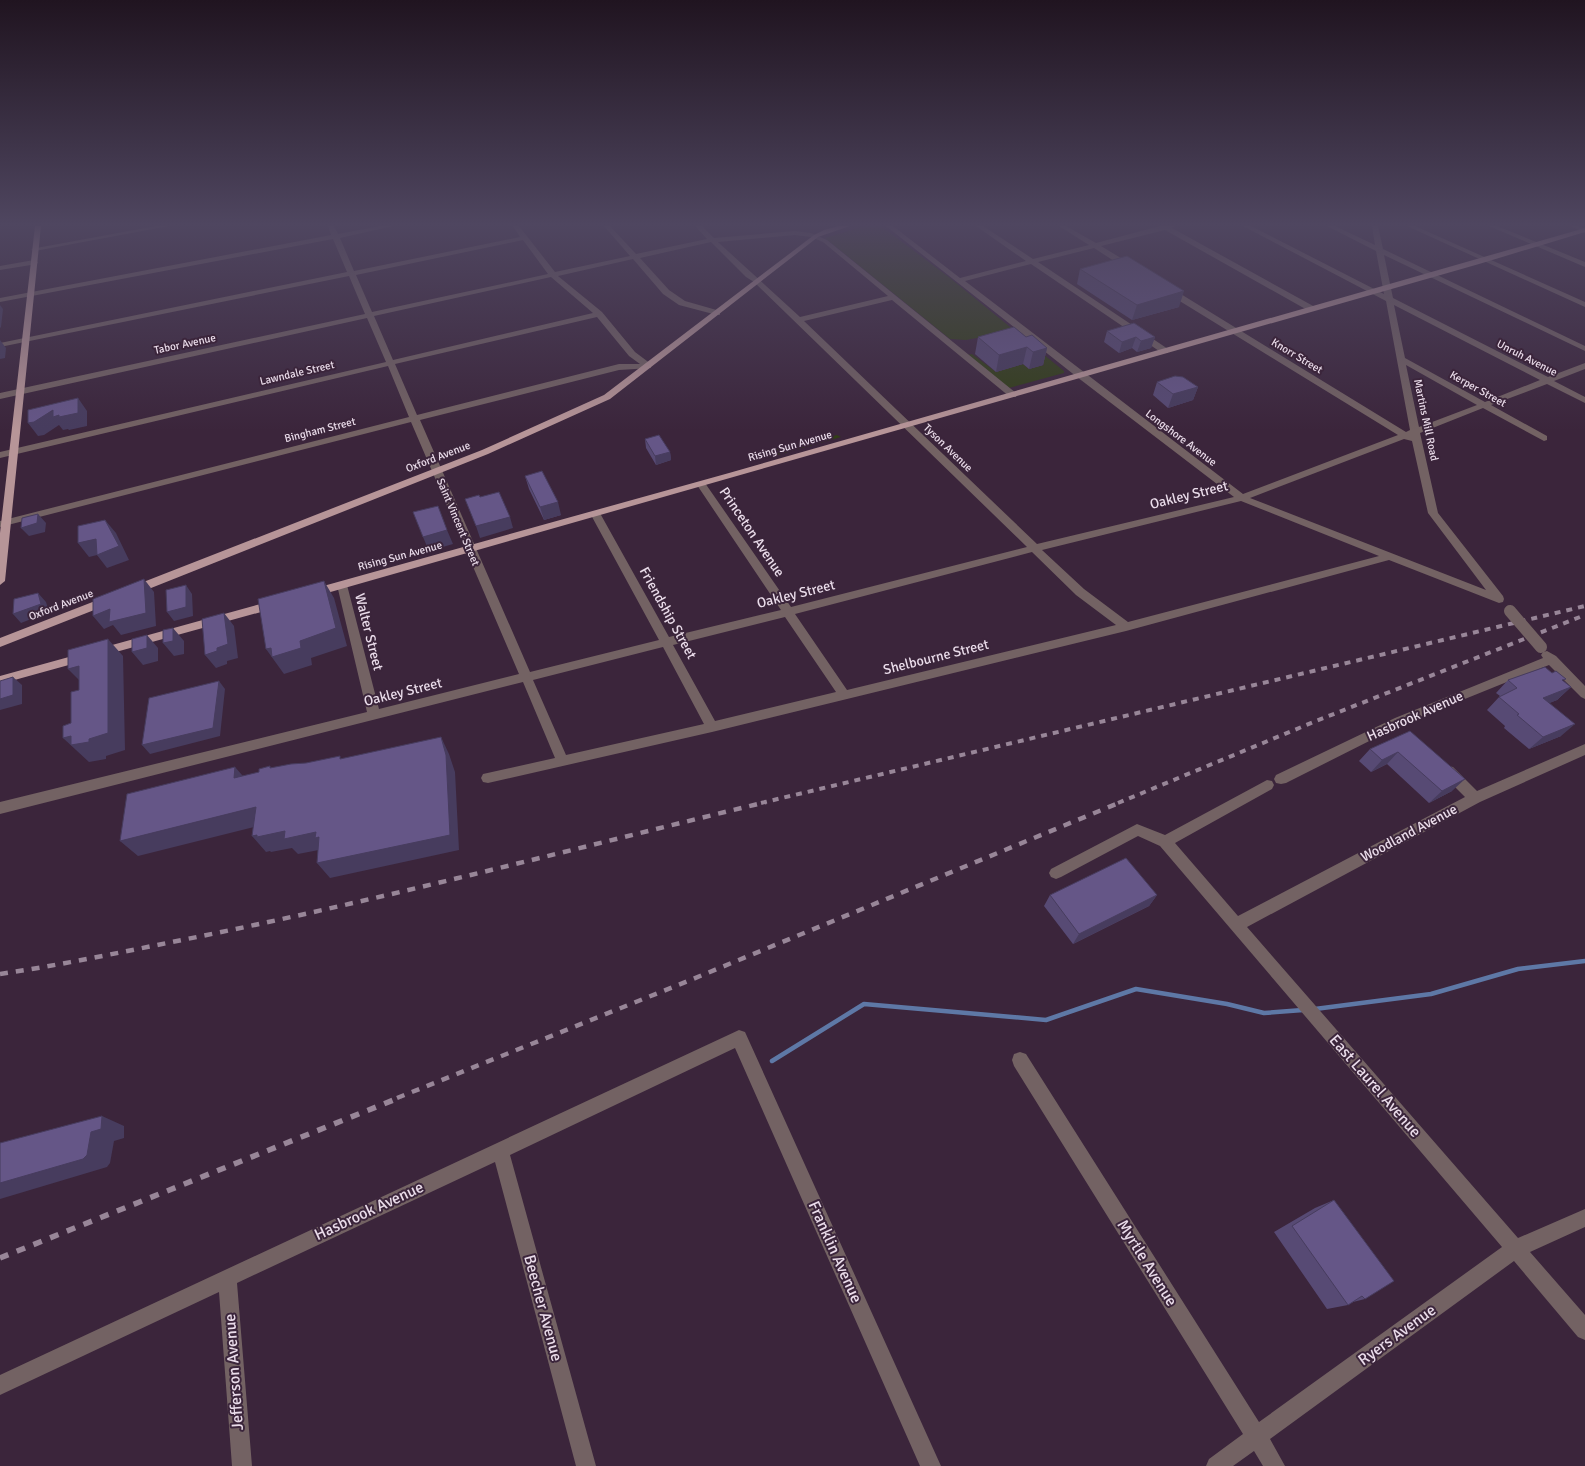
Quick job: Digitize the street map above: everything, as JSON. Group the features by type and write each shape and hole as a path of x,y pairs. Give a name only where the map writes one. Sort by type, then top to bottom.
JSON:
{"main road":[{"path":"0,581 3,523 14,452 31,294"},
{"name":"Oxford Avenue","path":"0,643 521,437 599,401 617,391 740,294"},
{"name":"Rising Sun Avenue","path":"306,595 702,485 1365,294"},
{"path":"0,680 288,600"}],"street":[{"path":"0,300 29,294"},
{"path":"0,345 246,294"},
{"name":"Saint Vincent Street","path":"360,294 563,762"},
{"name":"Tabor Avenue","path":"0,396 464,294"},
{"path":"576,294 599,314 632,354 648,366"},
{"path":"669,294 677,300 717,313"},
{"name":"Tyson Avenue","path":"772,294 1080,592 1126,627"},
{"path":"891,294 1014,396"},
{"name":"Longshore Avenue","path":"979,294 1080,375 1242,498 1499,599"},
{"path":"1081,294 1165,351"},
{"name":"Knorr Street","path":"1175,294 1235,332 1410,434 1417,443"},
{"path":"1287,294 1312,309"},
{"name":"Unruh Avenue","path":"1379,294 1585,400"},
{"name":"Martins Mill Road","path":"1389,294 1401,359 1410,434"},
{"path":"1471,294 1585,349"},
{"path":"1561,294 1585,305"},
{"path":"799,320 894,297"},
{"name":"Lawndale Street","path":"0,455 599,314"},
{"name":"Kerper Street","path":"1401,359 1544,438"},
{"name":"Bingham Street","path":"3,523 619,367 648,366"},
{"name":"Oakley Street","path":"0,808 788,612 1035,548 1242,498 1585,366"},
{"name":"Martins Mill Road","path":"1417,443 1433,513 1499,599 1585,694"},
{"name":"Princeton Avenue","path":"702,485 844,695"},
{"name":"Friendship Street","path":"596,514 712,727"},
{"name":"Shelbourne Street","path":"488,778 712,727 1126,627 1389,557"},
{"name":"Walter Street","path":"342,585 374,714"},
{"name":"Hasbrook Avenue","path":"1281,779 1552,659"},
{"name":"Woodland Avenue","path":"1236,925 1475,798 1585,750"},
{"path":"1441,763 1475,798"},
{"path":"1056,873 1137,830 1156,836 1165,842 1267,785"},
{"name":"East Laurel Avenue","path":"1165,842 1585,1330"},
{"name":"Hasbrook Avenue","path":"0,1385 739,1038"},
{"name":"Franklin Avenue","path":"739,1038 931,1466"},
{"name":"Myrtle Avenue","path":"1020,1060 1275,1466"},
{"name":"Beecher Avenue","path":"500,1150 586,1466"},
{"name":"Ryers Avenue","path":"1216,1466 1257,1438 1514,1249 1585,1218"},
{"name":"Jefferson Avenue","path":"227,1278 242,1466"}],"green space":[{"path":"895,294 970,294 1015,331 966,340 950,339"},
{"path":"1018,334 1064,371 1064,373 1009,388 967,355 972,354 996,372 1023,364 1029,369 1044,365"},
{"path":"837,435 841,437 767,458 761,452 786,444 801,445"}],"building":[{"path":"1120,294 1173,294 1137,305"},
{"path":"1134,323 1155,337 1141,341 1136,337 1122,342 1107,331"},
{"path":"1014,327 1026,337 1032,335 1047,348 1033,352 1027,347 999,355 978,337"},
{"path":"1175,376 1183,377 1198,387 1173,394 1157,382"},
{"path":"78,398 78,413 53,417 53,410 34,422 28,423 28,410"},
{"path":"659,435 670,452 655,456 645,439"},
{"path":"542,471 558,502 540,507 525,476"},
{"path":"499,492 510,517 476,526 465,499"},
{"path":"438,506 447,530 423,537 413,512"},
{"path":"38,514 37,523 21,528 22,518"},
{"path":"105,520 119,546 97,555 96,539 78,543 78,526"},
{"path":"144,579 146,613 109,622 110,609 93,616 93,599"},
{"path":"324,581 336,628 300,641 301,648 272,657 271,648 266,649 258,599"},
{"path":"186,585 186,607 167,612 166,590"},
{"path":"38,593 41,604 13,614 14,599"},
{"path":"224,613 228,644 217,648 217,651 205,655 202,619"},
{"path":"173,628 173,641 163,643 163,630"},
{"path":"147,635 147,648 132,652 132,639"},
{"path":"108,639 108,733 89,739 89,742 71,745 71,736 63,738 63,726 71,723 71,692 79,690 79,666 68,669 68,650"},
{"path":"1545,667 1552,673 1556,671 1566,679 1562,680 1571,687 1543,698 1575,724 1543,737 1499,697 1517,688 1508,680"},
{"path":"13,677 13,695 0,699 0,681"},
{"path":"219,681 213,728 142,745 149,698"},
{"path":"1410,731 1465,779 1442,791 1398,752 1382,760 1370,749"},
{"path":"441,737 446,755 450,835 317,863 319,837 315,838 316,832 284,839 285,831 257,837 257,835 252,836 256,807 120,841 127,794 235,767 234,778 259,772 259,769 270,766 270,768 306,763 340,756 340,759"},
{"path":"1126,858 1157,895 1079,934 1050,895"},
{"path":"102,1116 101,1129 91,1132 87,1155 83,1159 0,1183 0,1143"},
{"path":"1334,1200 1394,1281 1365,1299 1362,1296 1348,1305 1292,1226"}],"waterway":[{"path":"1315,1009 1431,994 1518,969 1585,961"},
{"path":"772,1061 864,1004 1046,1020 1136,989 1227,1004 1264,1013 1303,1010"}],"railway":[{"path":"761,803 1585,606"},
{"path":"1118,803 1316,721 1585,615"},
{"path":"0,974 114,954 329,909 766,802"},
{"path":"397,1098 688,981 1121,802"},
{"path":"0,1258 401,1097"}]}
